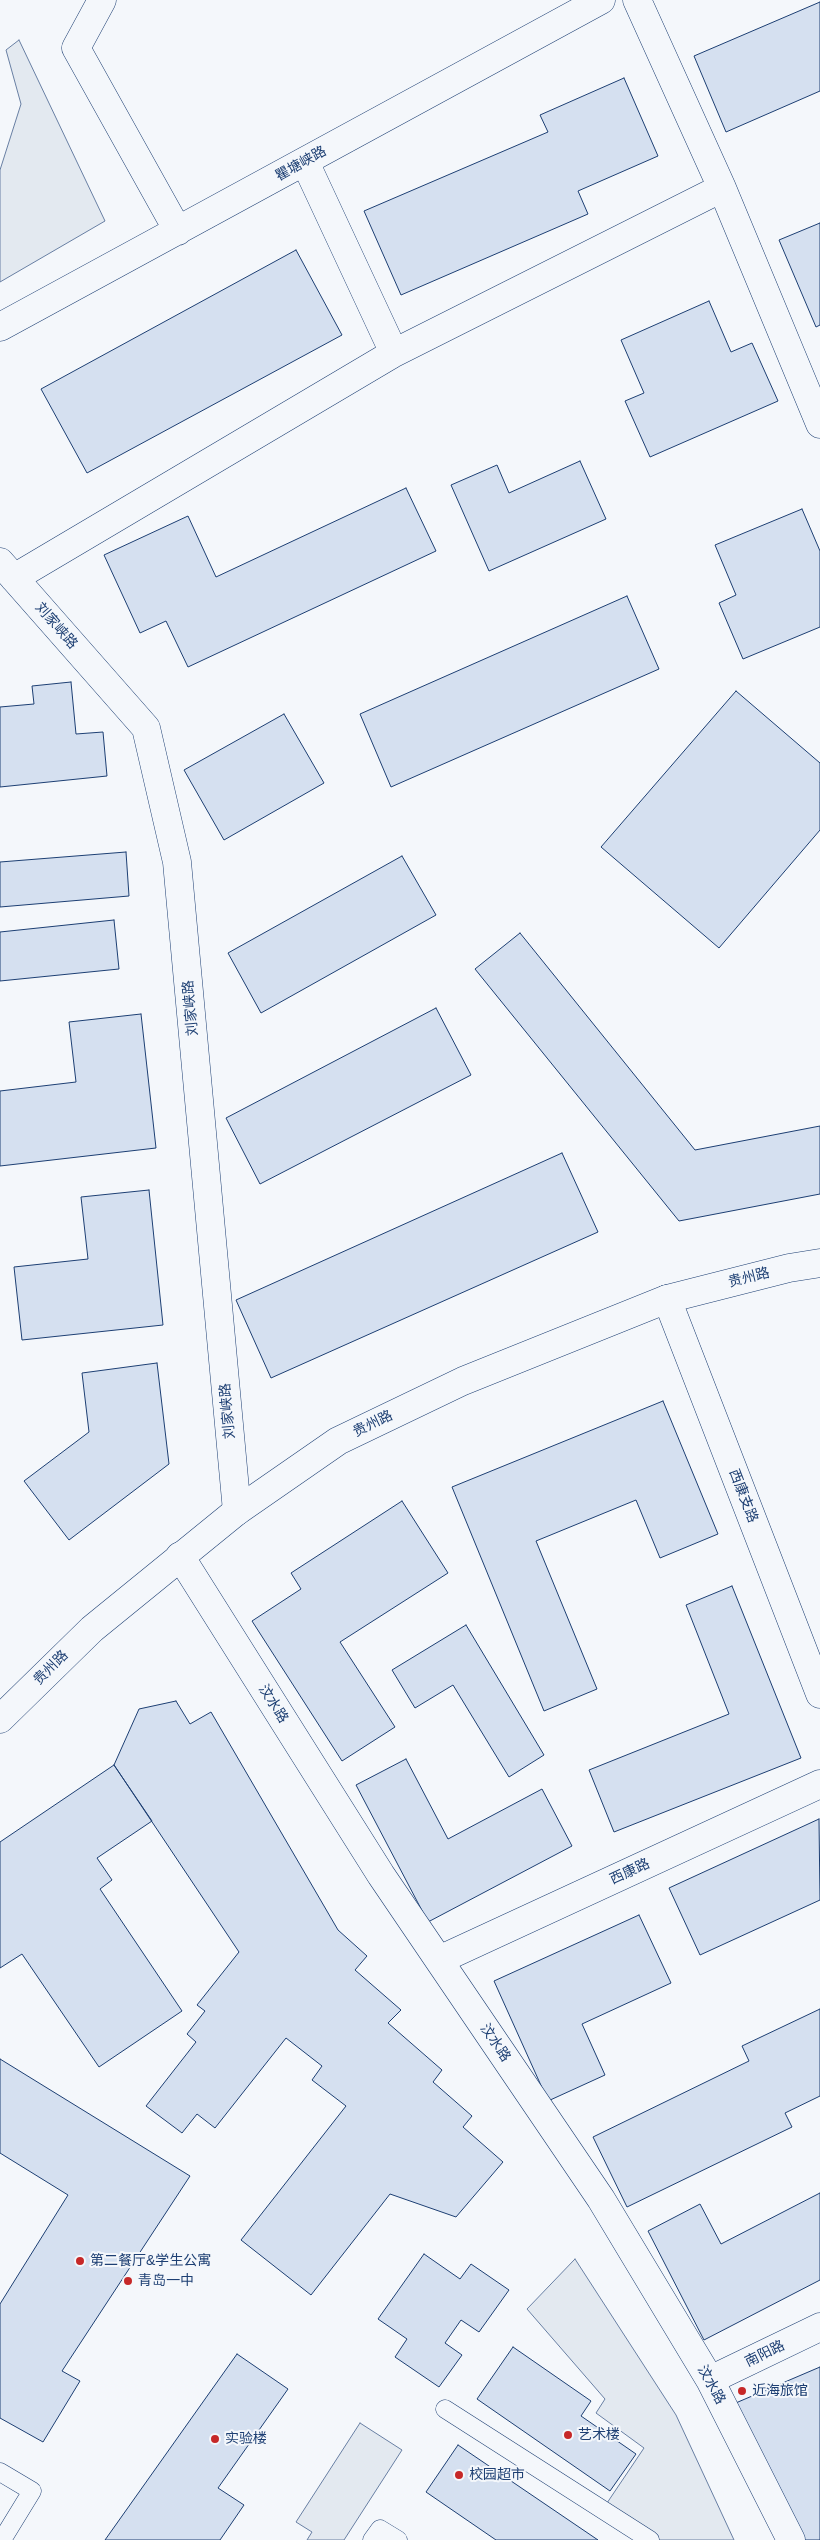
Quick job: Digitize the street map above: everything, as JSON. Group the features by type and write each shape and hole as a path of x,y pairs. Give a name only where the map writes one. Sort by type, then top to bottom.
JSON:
{"street":[{"path":"102,0 76,48 178,231"},
{"name":"瞿塘峡路","path":"0,327 601,0"},
{"path":"637,0 722,188 820,424"},
{"path":"305,162 394,353"},
{"path":"7,570 394,353 722,188"},
{"name":"刘家峡路","path":"7,570 146,728 177,862 237,1511"},
{"name":"贵州路","path":"0,1719 92,1629 180,1556 237,1511 338,1441 462,1381 667,1299 789,1268 820,1263"},
{"name":"西康支路","path":"667,1299 820,1694"},
{"name":"汶水路","path":"180,1556 381,1875 601,2199 710,2380 790,2540"},
{"name":"西康路","path":"439,1960 820,1784"},
{"name":"南阳路","path":"710,2380 820,2327"}],"lane":[{"path":"445,2409 650,2540"},
{"path":"0,2472 32,2491 2,2540"},
{"path":"372,2540 380,2529 398,2540"}],"shaded area":[{"path":"19,40 105,221 0,282 0,170 21,104 6,50"},
{"path":"575,2259 676,2415 734,2540 656,2540 607,2503 644,2448 596,2413 605,2399 527,2309"},
{"path":"360,2423 402,2450 344,2540 307,2540 312,2532 296,2522"}],"building":[{"path":"820,2 820,91 726,132 694,56"},
{"path":"624,78 658,156 578,191 588,214 401,295 364,211 548,132 540,115"},
{"path":"820,223 820,325 816,327 779,240"},
{"path":"296,250 342,335 87,473 41,389"},
{"path":"709,301 731,352 752,343 778,401 650,457 625,401 644,393 621,340"},
{"path":"580,461 606,519 489,571 451,485 497,465 509,493"},
{"path":"406,488 436,551 188,667 166,621 140,633 104,555 188,516 216,577"},
{"path":"802,509 820,551 820,627 743,659 719,603 736,595 715,545"},
{"path":"627,596 659,669 391,787 360,714"},
{"path":"71,682 76,734 103,732 107,776 0,787 0,707 34,704 32,686"},
{"path":"736,691 820,763 820,830 719,948 601,847"},
{"path":"284,714 324,783 224,840 184,770"},
{"path":"126,852 129,896 0,907 0,862"},
{"path":"402,856 436,915 261,1013 228,953"},
{"path":"114,920 119,969 0,981 0,932"},
{"path":"520,933 695,1150 820,1126 820,1194 679,1221 475,969"},
{"path":"436,1008 471,1075 260,1184 226,1118"},
{"path":"141,1014 156,1148 0,1166 0,1091 76,1082 69,1022"},
{"path":"562,1153 598,1232 271,1378 236,1300"},
{"path":"149,1190 163,1325 22,1340 14,1267 88,1259 81,1197"},
{"path":"157,1363 169,1464 69,1540 24,1481 89,1432 82,1373"},
{"path":"663,1401 718,1534 660,1558 636,1500 536,1541 597,1689 544,1711 452,1487"},
{"path":"402,1501 448,1573 340,1642 395,1727 342,1761 252,1621 301,1589 291,1573"},
{"path":"732,1586 801,1758 614,1832 589,1770 729,1714 686,1605"},
{"path":"466,1625 544,1755 509,1777 453,1685 415,1708 392,1670"},
{"path":"176,1701 190,1724 211,1712 338,1930 367,1956 355,1970 401,2010 388,2023 442,2070 433,2082 472,2116 463,2127 503,2162 456,2217 390,2194 311,2295 241,2240 346,2106 312,2080 322,2066 286,2038 215,2128 197,2114 182,2133 146,2106 196,2042 187,2034 205,2011 197,2005 239,1952 114,1765 139,1709"},
{"path":"406,1759 448,1839 542,1789 572,1846 428,1922 356,1785"},
{"path":"114,1765 152,1821 97,1858 112,1880 100,1889 182,2011 99,2067 22,1954 0,1968 0,1842"},
{"path":"819,1819 820,1900 700,1955 669,1888"},
{"path":"639,1915 671,1983 582,2024 605,2075 548,2101 494,1981"},
{"path":"820,2009 820,2096 785,2113 792,2127 627,2207 593,2137 749,2061 742,2046"},
{"name":"第二餐厅&学生公寓","path":"0,2059 190,2176 62,2371 80,2381 43,2442 0,2418 0,2304 68,2195 0,2153"},
{"path":"820,2193 820,2280 704,2340 648,2231 700,2204 721,2244"},
{"path":"424,2254 460,2279 471,2264 509,2290 479,2332 461,2320 445,2343 462,2355 439,2387 395,2357 407,2339 378,2319"},
{"name":"艺术楼","path":"513,2347 591,2401 581,2416 636,2454 610,2491 477,2399"},
{"name":"实验楼","path":"237,2354 288,2389 218,2488 244,2505 220,2540 105,2540"},
{"path":"820,2367 820,2540 791,2540 724,2408"},
{"path":"458,2445 598,2540 496,2540 426,2492"}],"place":[{"name":"第二餐厅&学生公寓","path":"80,2261"},
{"name":"青岛一中","path":"128,2281"},
{"name":"近海旅馆","path":"742,2391"},
{"name":"艺术楼","path":"568,2435"},
{"name":"实验楼","path":"215,2439"},
{"name":"校园超市","path":"459,2475"}]}
